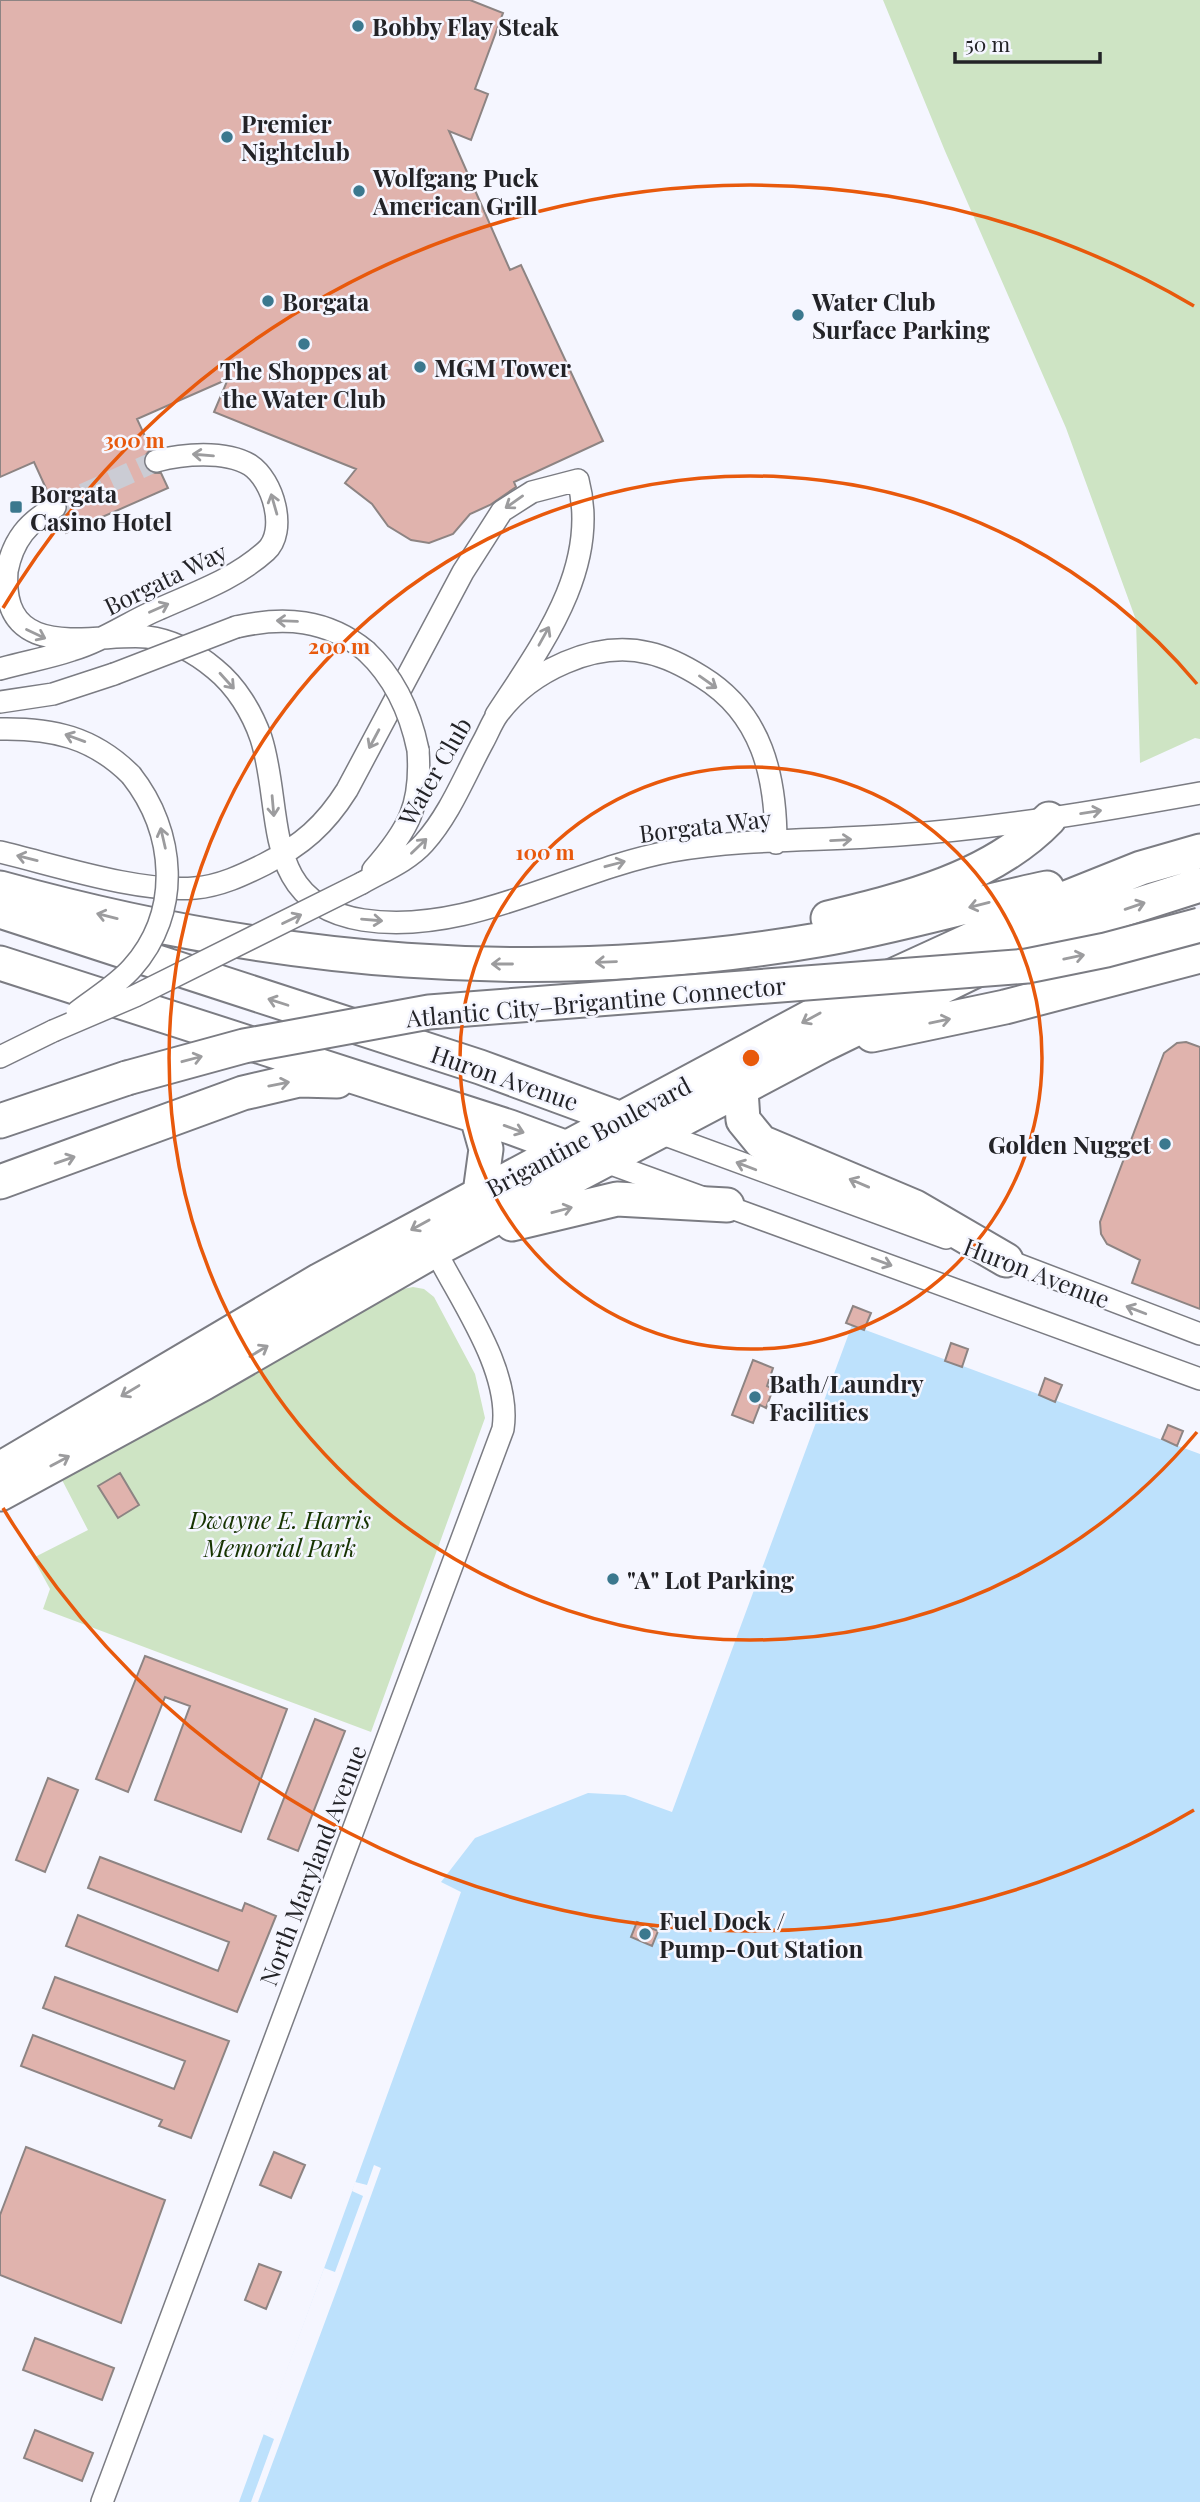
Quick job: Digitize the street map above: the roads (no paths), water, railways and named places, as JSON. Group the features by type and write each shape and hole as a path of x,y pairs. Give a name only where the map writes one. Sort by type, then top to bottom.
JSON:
{"main road":[{"path":"643,960 719,938 852,913 933,888 1001,859 1049,819"},
{"name":"Brigantine Boulevard","path":"0,1494 480,1193 565,1147 921,960 1141,868 1200,851"},
{"name":"Atlantic City–Brigantine Connector","path":"0,888 114,918 205,937 361,959 502,964 643,960 766,948 896,926 1032,891 1141,868"},
{"name":"Brigantine Boulevard","path":"0,1469 442,1246 600,1160 741,1090 825,1044 993,962 1112,913 1200,885"},
{"name":"Huron Avenue","path":"0,911 480,1067 657,1132"},
{"name":"Atlantic City–Brigantine Connector","path":"0,1121 127,1078 244,1046 429,1012 1027,966 1106,950 1200,925"},
{"path":"0,926 87,940"},
{"path":"825,1044 1005,1007 1200,956"},
{"name":"Huron Avenue","path":"0,963 477,1117 600,1160"},
{"path":"0,1182 262,1088 320,1079 375,1084"},
{"path":"741,1090 743,1120 761,1142 915,1207 1006,1260"},
{"path":"477,1117 486,1149 480,1193"},
{"path":"442,1246 561,1210 617,1199 727,1205"}],"street":[{"name":"Borgata Way","path":"0,669 73,650 99,640 126,623 237,574 269,548 276,529 274,502 251,466 201,454 156,461"},
{"path":"0,852 115,879 181,888 225,882 282,856 311,837 336,808 457,583 502,511 532,492 578,480 583,524 574,578 526,670 496,715"},
{"name":"Borgata Way","path":"55,507 24,529 10,556 5,582 8,607 17,622 39,637 56,640 146,637 171,643 211,665 232,686 249,711 262,740 282,856 303,889 326,908 362,919 412,921 495,906 585,873 642,857 706,847 905,835 1049,819 1200,793"},
{"path":"0,702 52,694 114,674 236,627 269,621 310,623 338,632 366,651 387,674 404,702 418,750 420,785 414,811 391,849 362,883"},
{"name":"Water Club","path":"5,1055 135,996 362,883 413,853 434,831 496,715 534,680 577,659 630,651 647,652 678,664 722,692 746,717 755,732 772,780 776,843"},
{"path":"0,729 35,729 74,737 110,756 131,775 153,808 164,841 168,875 164,908 152,940 132,968 53,1031"},
{"name":"Huron Avenue","path":"657,1132 1200,1334"},
{"name":"Huron Avenue","path":"600,1160 1200,1379"},
{"name":"North Maryland Avenue","path":"102,2502 503,1429 505,1406 497,1373 442,1246"}],"water":[{"path":"852,1325 1200,1454 1200,2502 239,2502 461,1892 441,1882 475,1838 588,1793 625,1795 672,1812"}],"tunnel":[{"path":"55,507 156,461"}],"place":[{"name":"Bobby Flay Steak","path":"358,26"},
{"name":"Premier Nightclub","path":"227,137"},
{"name":"Wolfgang Puck American Grill","path":"359,191"},
{"name":"Borgata","path":"268,301"},
{"name":"Water Club Surface Parking","path":"798,315"},
{"name":"The Shoppes at the Water Club","path":"304,344"},
{"name":"MGM Tower","path":"420,367"},
{"name":"Borgata Casino Hotel","path":"16,507"},
{"name":"Golden Nugget","path":"1165,1144"},
{"name":"Bath/Laundry Facilities","path":"755,1397"},
{"name":"\"A\" Lot Parking","path":"613,1579"},
{"name":"Fuel Dock / Pump-Out Station","path":"645,1934"}],"park label":[{"name":"Dwayne E. Harris Memorial Park","path":"280,1533"}]}
